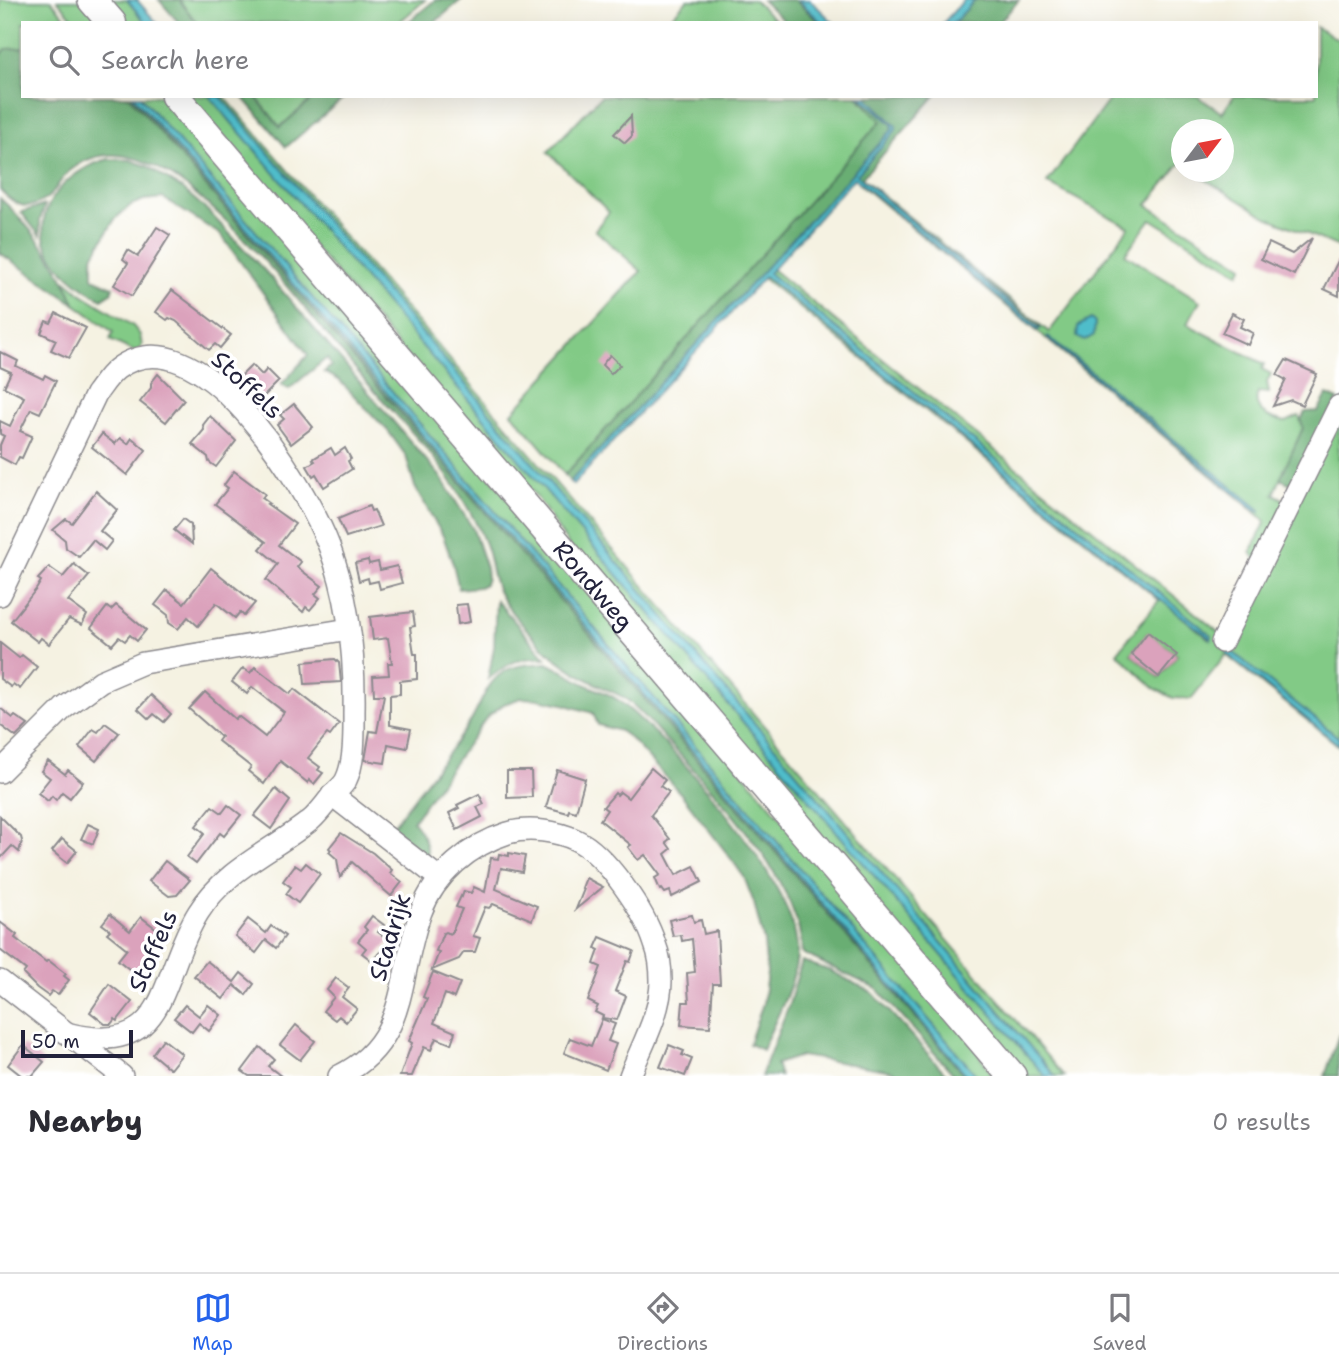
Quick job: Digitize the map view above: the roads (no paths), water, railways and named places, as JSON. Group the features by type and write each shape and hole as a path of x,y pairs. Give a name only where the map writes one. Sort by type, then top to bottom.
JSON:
{"main road":[{"path":"92,0 110,21"},
{"name":"Rondweg","path":"177,98 1012,1076"}],"street":[{"name":"Stoffels","path":"0,596 96,394 109,376 135,360 150,357 170,358 203,375 231,400 257,427 287,467 317,519 329,547 339,576 349,629 355,674 354,747 346,781 313,818 241,866 218,887 198,912 183,941 158,1007 146,1022 117,1039 91,1040 66,1033"},
{"path":"1222,642 1339,407"},
{"path":"0,772 64,708 101,681 143,663 349,629"},
{"path":"332,795 439,878"},
{"name":"Stadrijk","path":"339,1076 351,1070 378,1047 393,1023 421,911 439,878 460,858 476,848 511,832 536,830 577,840 598,857 626,889 656,945 661,981 656,1012 630,1076"},
{"name":"Stoffels","path":"0,981 122,1076"}],"water":[{"path":"127,0 137,0 155,21 144,21"},
{"path":"798,0 810,0 832,21 820,21"},
{"path":"964,0 975,0 956,21 945,21"},
{"path":"135,98 142,98 977,1076 967,1076"},
{"path":"211,98 222,98 1055,1076 1045,1076"},
{"path":"862,98 868,98 896,126 896,130 857,175 1040,329 1037,330 854,178 769,273 1211,635 1211,639 765,276 573,485 570,482 893,129 892,124"},
{"path":"1091,319 1095,323 1094,335 1088,339 1079,339 1078,326"},
{"path":"1048,336 1260,510 1260,512 1047,338"},
{"path":"1229,649 1339,738 1339,745 1227,654"}]}
